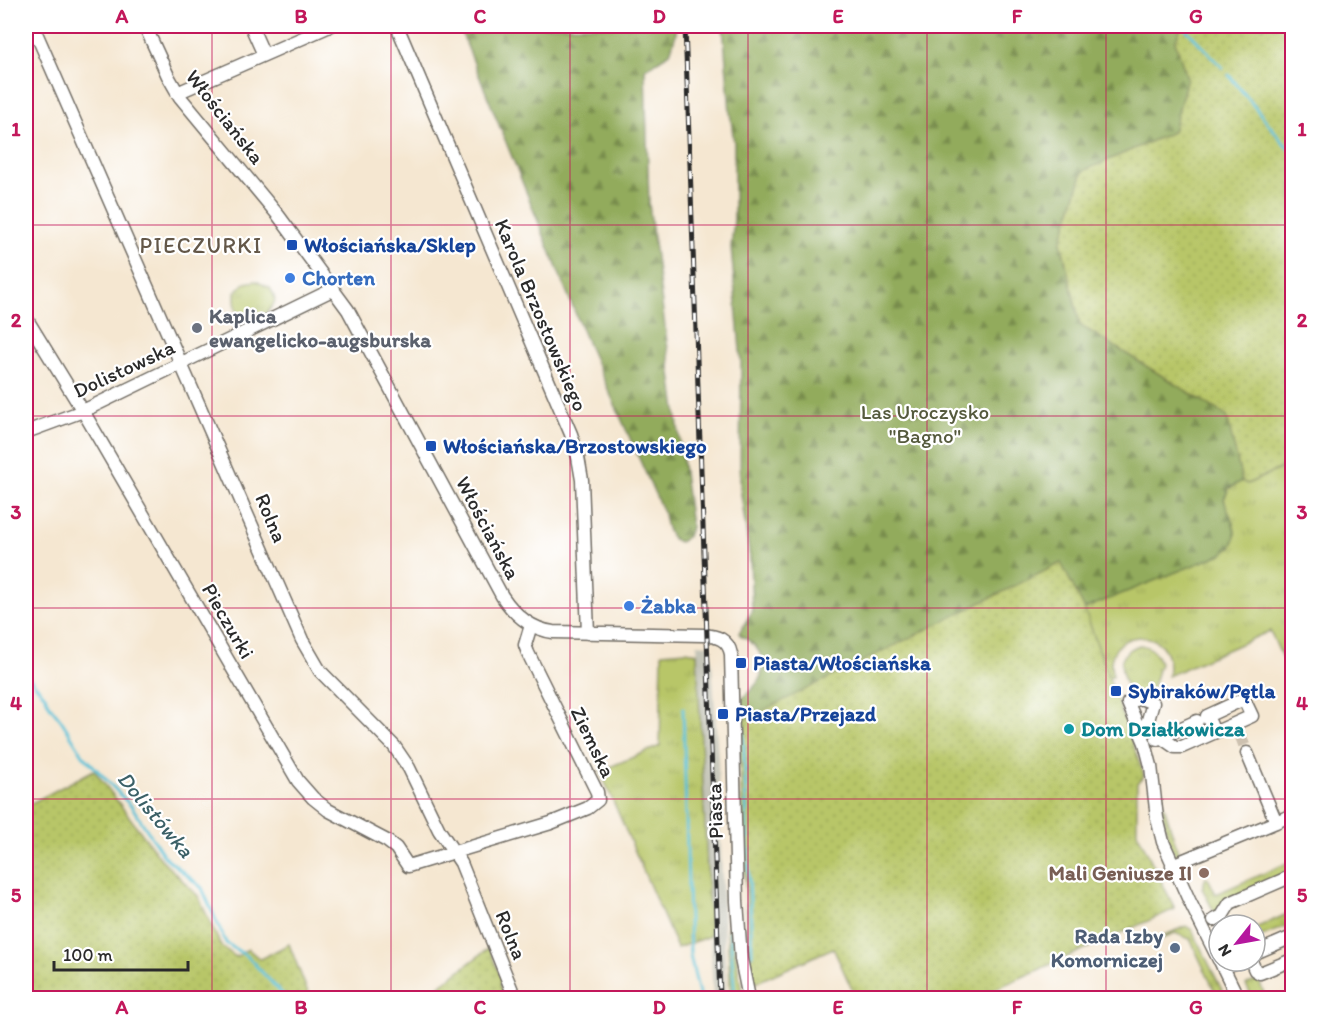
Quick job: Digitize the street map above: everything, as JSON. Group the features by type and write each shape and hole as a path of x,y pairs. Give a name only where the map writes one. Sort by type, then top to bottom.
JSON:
{"street":[{"name":"Rolna","path":"33,26 311,656 332,685 394,746 403,758 435,822 461,863 515,999"},
{"name":"Włościańska","path":"145,26 177,93 278,215 348,309 502,596 518,615 531,625"},
{"path":"251,26 264,55"},
{"path":"177,93 330,26"},
{"name":"Karola Brzostowskiego","path":"397,26 571,434 582,480 588,633"},
{"name":"Dolistowska","path":"26,432 83,411 334,289"},
{"name":"Pieczurki","path":"26,318 83,411 298,781 328,810 387,841 396,848 408,866 453,851"},
{"path":"531,625 545,631 588,633"},
{"name":"Ziemska","path":"453,851 550,823 588,808 598,800 597,792 528,653 525,645 531,625"},
{"name":"Piasta","path":"588,633 707,636 723,640 729,646 737,902 741,959 749,999"},
{"path":"1162,738 1175,747 1182,747 1214,732 1238,729 1252,716 1244,699 1207,716 1214,732"},
{"path":"1198,724 1178,738 1144,740 1151,766 1159,829 1172,865 1207,935"},
{"path":"1247,753 1276,822"},
{"path":"1172,865 1192,862 1293,815"},
{"path":"1192,862 1188,854 1192,849 1214,839"},
{"path":"1224,913 1230,903 1293,876"},
{"path":"1267,948 1293,937"},
{"path":"1267,970 1293,960"},
{"path":"1226,973 1238,999"}],"shaded area":[{"path":"697,644 711,645 718,758 726,998 713,998"}],"green space":[{"path":"459,26 676,26 670,53 645,69 649,204 691,526 688,536 679,542 668,531 664,514 589,347"},
{"name":"Las Uroczysko \"Bagno\"","path":"723,26 1182,26 1175,41 1187,78 1173,132 1083,171 1061,242 1080,325 1227,416 1242,481 1229,488 1224,499 1235,534 1231,547 1224,553 1086,608 1061,563 738,724 736,704 757,683 763,666 757,648 739,633 752,611 750,558 740,488 741,362 731,247 734,220 734,143"},
{"path":"1182,26 1292,26 1292,463 1247,484 1242,481 1227,416 1080,325 1061,242 1083,171 1173,132 1187,78 1175,41"},
{"path":"256,281 270,288 274,303 261,316 244,323 237,313 235,292 245,283"},
{"path":"1292,463 1292,679 1270,631 1168,676 1168,658 1162,646 1151,639 1139,637 1126,640 1117,648 1111,660 1113,676 1108,677 1084,608 1231,548 1235,534 1224,499 1229,488 1242,481 1248,484"},
{"path":"1061,563 1084,608 1144,775 1137,783 1137,832 1175,909 975,998 856,998 833,948 753,984 748,940 738,723"},
{"path":"1140,645 1153,651 1160,663 1150,697 1131,697 1122,674 1121,666 1125,654"},
{"path":"686,651 697,653 710,936 677,948 600,771 660,746 662,653"},
{"path":"94,770 161,859 198,896 221,946 236,957 248,949 260,959 289,944 310,998 26,998 26,806"},
{"path":"1163,803 1180,858 1176,857 1169,843 1161,805"},
{"path":"1292,861 1292,873 1221,913 1214,913 1202,888 1206,877 1216,894"},
{"path":"1292,912 1292,924 1267,934 1267,923"},
{"path":"1186,926 1192,930 1207,960 1207,973 1214,973 1226,998 1213,998 1216,994 1190,939 1175,933 1159,940 1158,938"},
{"path":"727,928 732,928 743,998 731,998"},
{"path":"489,948 501,978 500,986 505,998 424,998"},
{"path":"1292,964 1292,968 1259,981 1265,996 1253,998 1246,985"}],"waterway":[{"path":"1183,26 1223,68"},
{"path":"1229,75 1292,153"},
{"name":"Dolistówka","path":"26,674 45,696 83,755 132,807 164,856 202,888 226,943 248,957 286,998"},
{"path":"683,708 690,955 700,998"},
{"path":"743,726 751,955"},
{"path":"730,931 735,998"}],"tunnel":[{"path":"1240,734 1247,753"}],"railway":[{"path":"685,26 720,998"}],"place":[{"name":"Włościańska/Sklep","path":"292,245"},
{"name":"Chorten","path":"290,278"},
{"name":"Kaplica ewangelicko-augsburska","path":"197,328"},
{"name":"Włościańska/Brzostowskiego","path":"431,446"},
{"name":"Żabka","path":"629,606"},
{"name":"Piasta/Włościańska","path":"741,663"},
{"name":"Sybiraków/Pętla","path":"1116,691"},
{"name":"Piasta/Przejazd","path":"723,714"},
{"name":"Dom Działkowicza","path":"1069,729"},
{"name":"Mali Geniusze II","path":"1204,873"},
{"name":"Rada Izby Komorniczej","path":"1175,948"}],"district":[{"name":"PIECZURKI","path":"201,245"}]}
